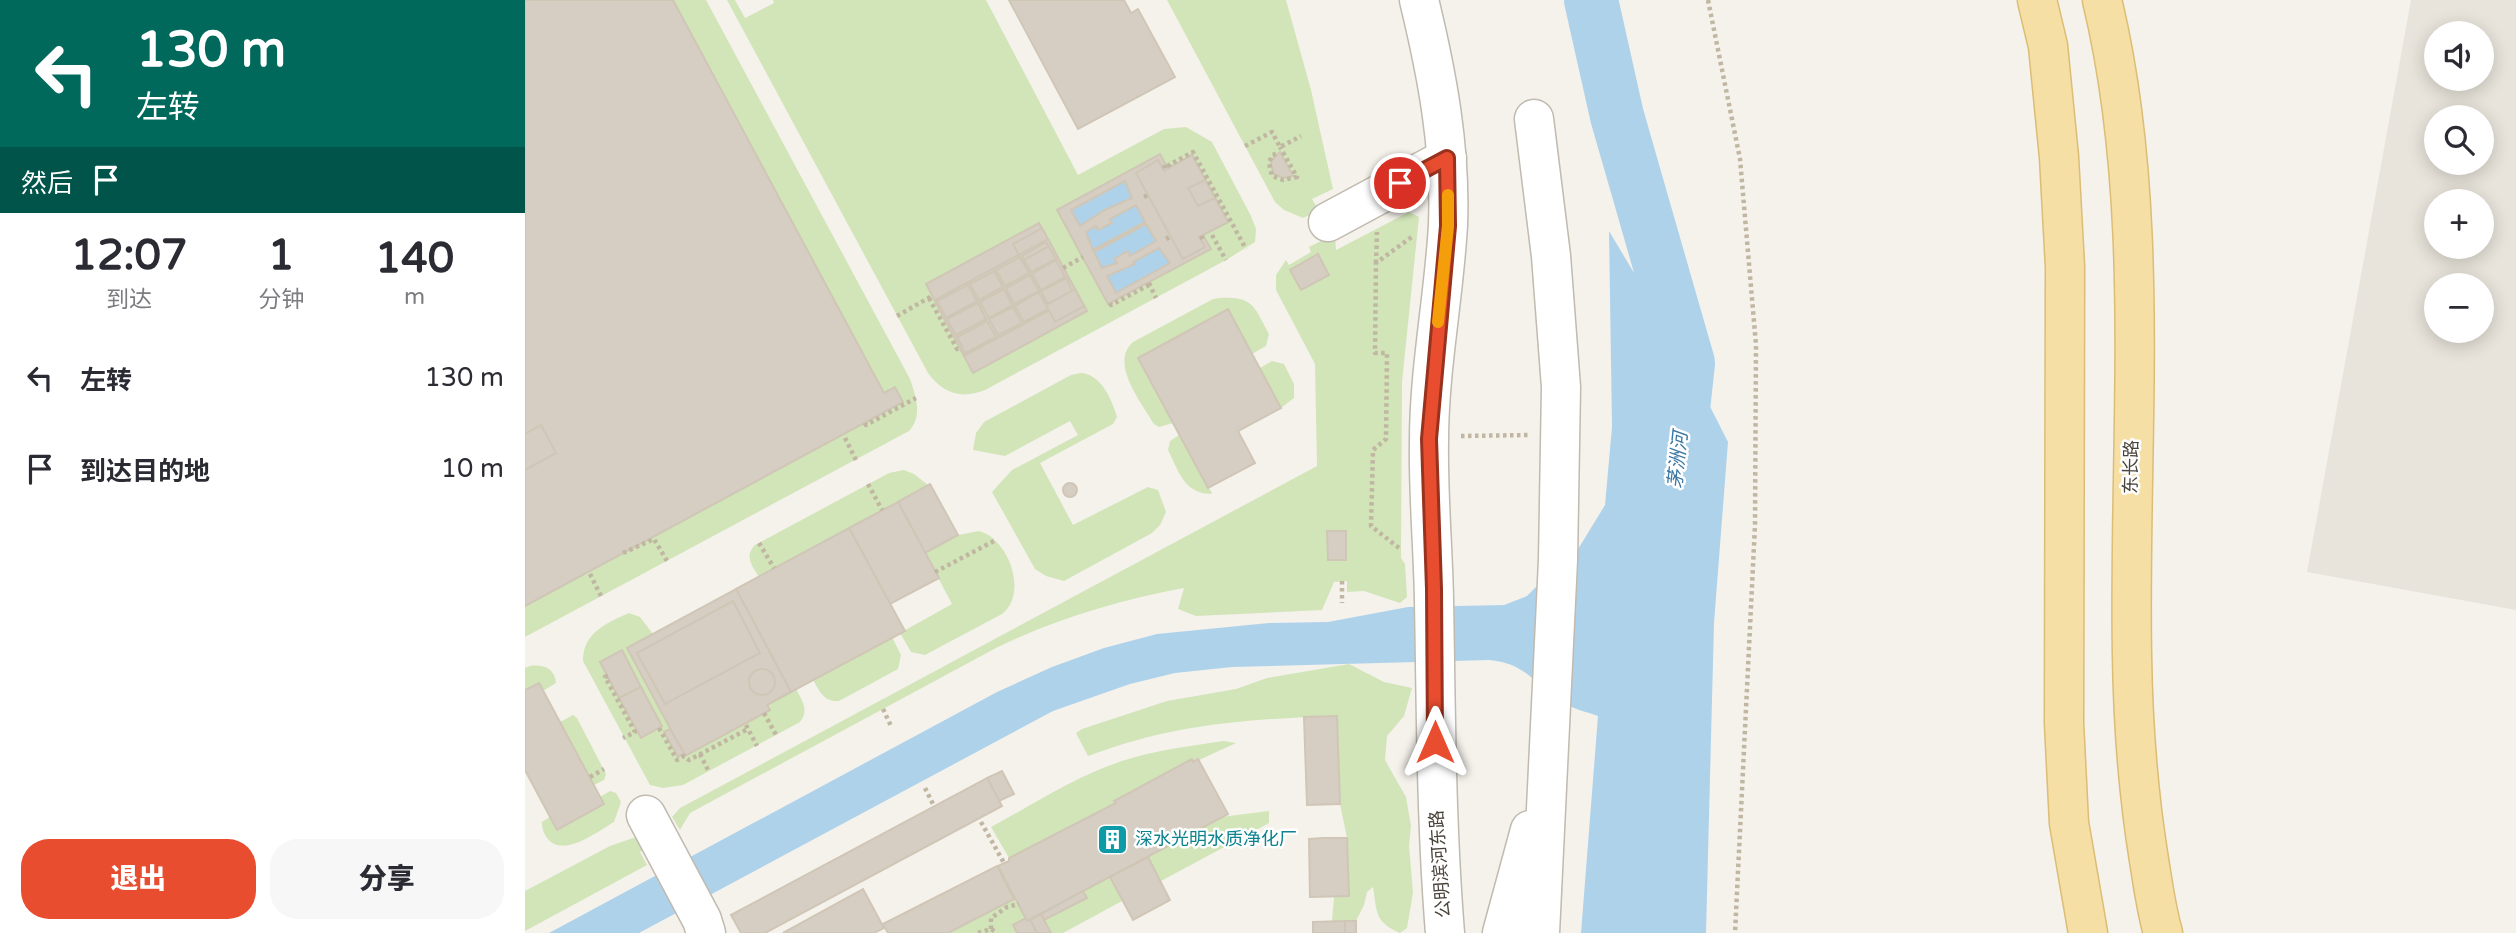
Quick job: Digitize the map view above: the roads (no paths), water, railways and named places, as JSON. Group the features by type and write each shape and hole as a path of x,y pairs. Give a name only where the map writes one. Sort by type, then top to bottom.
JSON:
{"main road":[{"path":"2037,0 2048,46 2065,267 2064,723 2069,823 2088,933"},
{"name":"东长路","path":"2102,0 2112,42 2127,159 2134,284 2130,573 2133,730 2143,823 2163,933"}],"street":[{"name":"公明滨河东路","path":"1419,0 1436,68 1447,158 1448,226 1429,439 1438,848 1445,933"},
{"path":"1534,119 1551,256 1561,387 1558,560 1540,933"},
{"path":"1328,222 1447,158"},
{"path":"1502,933 1527,835 1547,805"},
{"path":"653,828 704,926"}],"water":[{"path":"1125,181 1132,198 1105,210 1080,226 1071,210"},
{"path":"1136,205 1145,222 1093,250 1086,232 1096,226 1099,230 1111,223 1110,219"},
{"path":"1146,224 1156,241 1130,256 1127,252 1115,258 1117,263 1102,268 1094,252"},
{"path":"1609,231 1688,363 1728,442 1714,623 1706,933 1581,933 1598,716 1562,702 1512,665 1489,660 1232,667 1175,673 1130,684 1053,711 639,933 549,933 997,692 1052,667 1104,648 1157,634 1269,623 1328,622 1408,607 1504,605 1527,596 1543,580 1572,559 1605,505 1612,427"},
{"path":"1159,248 1170,263 1116,293 1107,276 1134,264 1133,262"}],"waterway":[{"name":"茅洲河","path":"1591,0 1617,116 1688,363 1680,437"}],"place":[{"name":"深水光明水质净化厂","path":"1112,839"}]}
